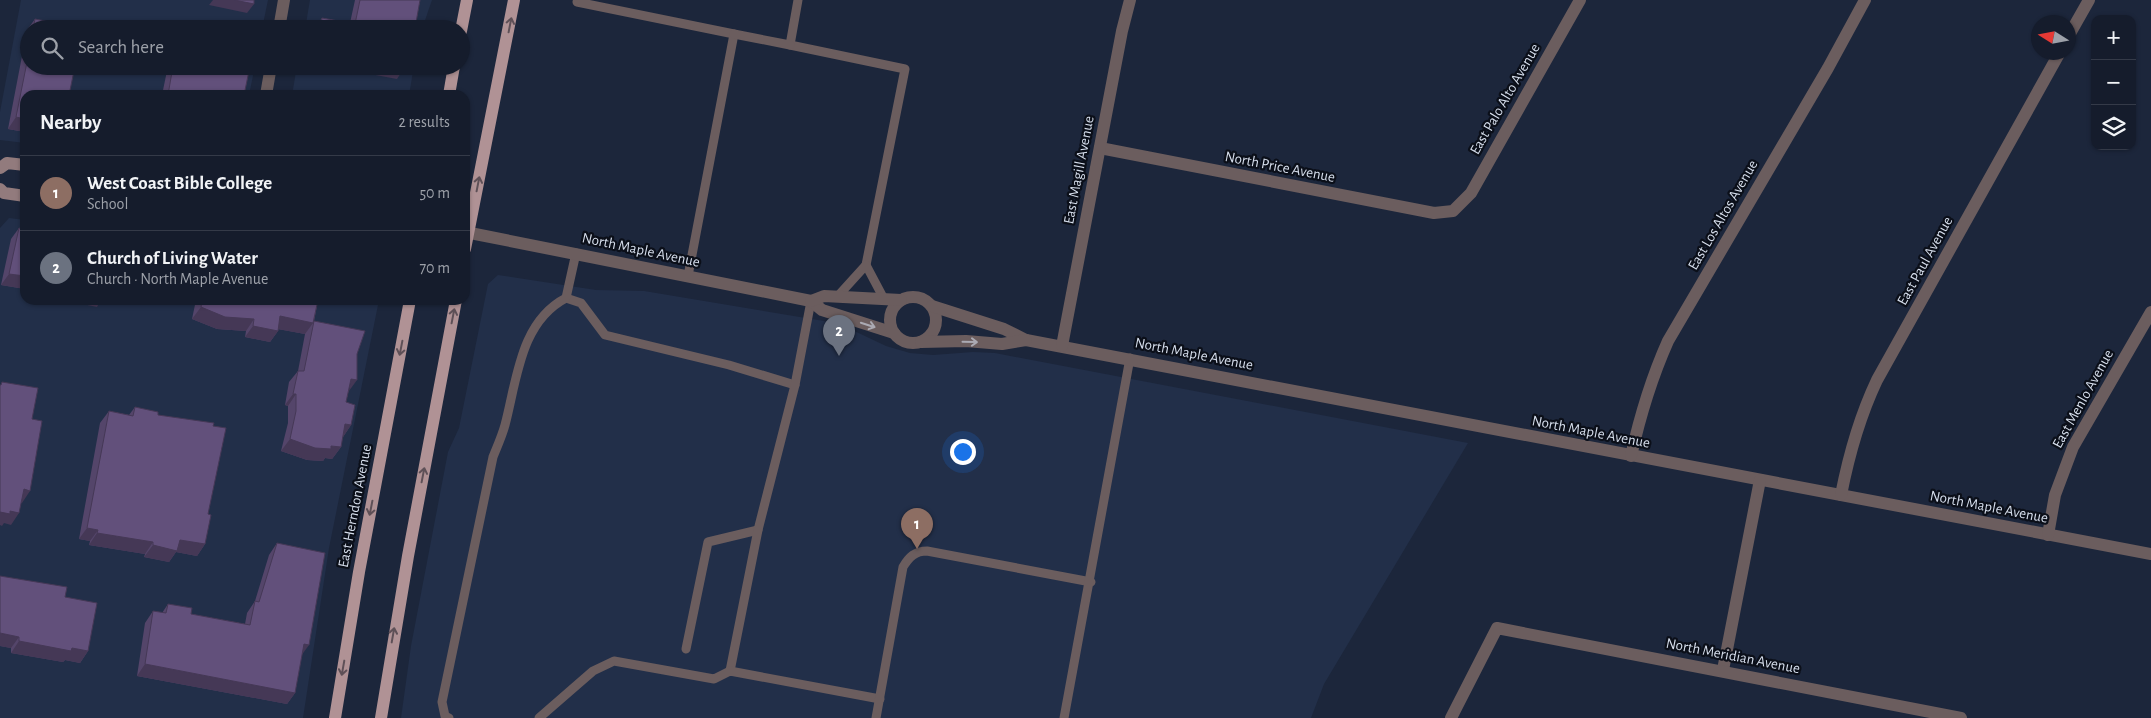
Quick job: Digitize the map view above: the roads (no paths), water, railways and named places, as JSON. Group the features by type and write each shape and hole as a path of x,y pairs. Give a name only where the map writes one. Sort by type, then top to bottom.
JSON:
{"main road":[{"path":"463,20 467,0"},
{"path":"470,213 514,0"},
{"path":"450,90 452,75"},
{"name":"East Herndon Avenue","path":"335,718 359,572 409,305"},
{"path":"380,718 455,305"}],"street":[{"path":"281,20 284,0"},
{"name":"East Magill Avenue","path":"1062,346 1122,31 1130,0"},
{"name":"East Palo Alto Avenue","path":"1454,211 1471,193 1580,0"},
{"name":"East Los Altos Avenue","path":"1632,456 1641,410 1653,374 1668,341 1828,68 1865,0"},
{"path":"2076,23 2089,0"},
{"name":"East Paul Avenue","path":"1841,495 1850,449 1862,413 1877,380 2056,60"},
{"path":"267,90 269,75"},
{"name":"North Price Avenue","path":"1100,148 1434,213 1454,211"},
{"path":"0,168 7,163 20,164"},
{"path":"0,189 4,193 20,195"},
{"name":"North Maple Avenue","path":"470,233 811,301 822,310 894,334 906,342 966,341 1002,344 1026,340"},
{"name":"North Maple Avenue","path":"811,301 824,296 901,300 915,296 928,301 932,306 1004,329 1026,340 1130,358 1632,456 2151,554"},
{"path":"894,334 890,319 895,305 901,300"},
{"path":"921,342 927,338 935,327 936,320 932,306"},
{"name":"East Menlo Avenue","path":"2048,535 2056,495 2073,447 2147,327 2151,312"},
{"path":"1723,670 1760,480"},
{"name":"North Meridian Avenue","path":"1451,718 1498,628 1723,670 1961,718"}],"lane":[{"path":"790,45 798,0"},
{"path":"577,2 905,69 866,265 837,297"},
{"path":"688,276 734,34"},
{"path":"566,298 576,254"},
{"path":"866,265 884,299"},
{"path":"449,718 446,716 442,702 493,457 505,426 516,374 524,349 537,325 551,306 566,298 581,303 605,335 730,365 794,385"},
{"path":"730,671 758,530 794,385 811,301"},
{"path":"1064,718 1130,358"},
{"path":"686,649 708,542 758,530"},
{"path":"876,718 903,567 908,558 918,551 927,551 1090,582"},
{"path":"539,718 593,671 614,661 714,679 730,671 880,699"}],"place":[{"name":"Church of Living Water","path":"839,356"},
{"name":"West Coast Bible College","path":"917,549"}]}
